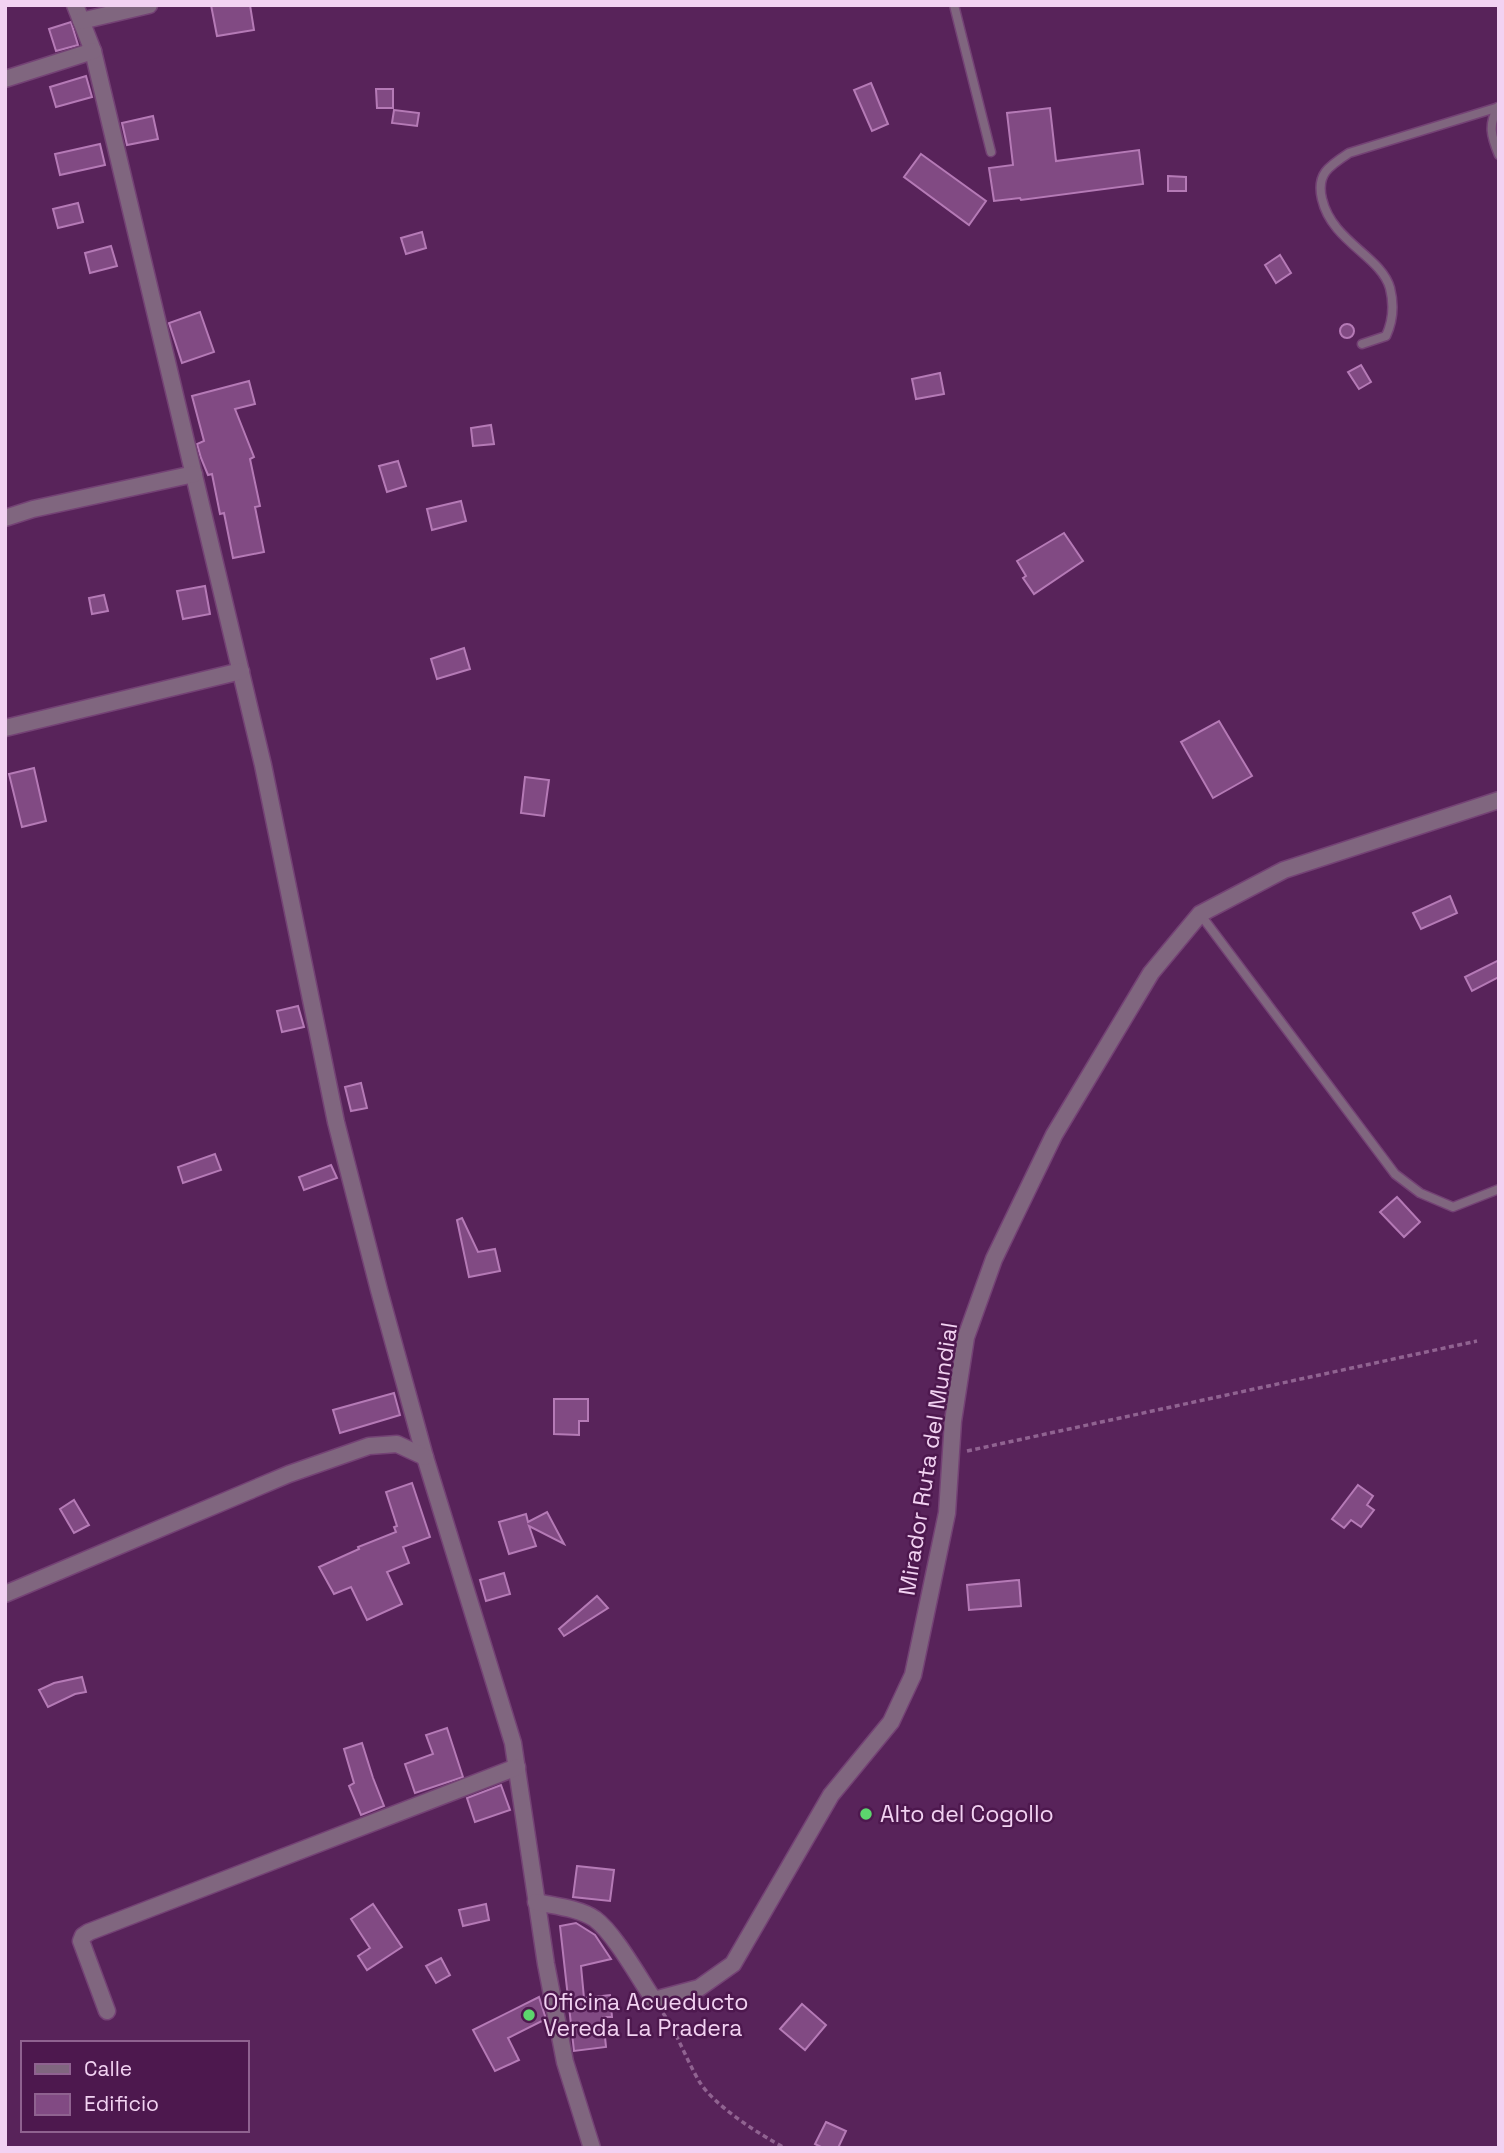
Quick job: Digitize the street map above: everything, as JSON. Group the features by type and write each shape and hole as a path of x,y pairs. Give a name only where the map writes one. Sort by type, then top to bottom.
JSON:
{"street":[{"path":"149,5 78,13 93,51 266,778 336,1122 425,1457 513,1743 536,1902 565,2062 592,2148"},
{"path":"5,79 93,51"},
{"path":"5,518 33,509 194,474"},
{"path":"5,728 241,671"},
{"name":"Mirador Ruta del Mundial","path":"654,2000 699,1987 733,1964 831,1795 891,1722 913,1675 947,1513 953,1421 966,1337 994,1259 1061,1124 1152,973 1200,914 1284,870 1499,800"},
{"path":"5,1594 289,1474 369,1446 397,1444 425,1457"},
{"path":"107,2011 81,1941 89,1932 517,1767"},
{"path":"536,1902 575,1911 594,1919 612,1938 654,2000"}],"lane":[{"path":"954,5 954,14 991,152"},
{"path":"1498,107 1491,119 1490,129 1499,155"},
{"path":"1362,344 1386,335 1392,323 1390,287 1378,270 1337,230 1325,211 1319,186 1323,175 1333,163 1349,153 1498,107"},
{"path":"1200,914 1395,1174 1420,1193 1453,1207 1499,1189"}],"path":[{"path":"951,1455 1477,1341"},
{"path":"654,2000 676,2033 700,2083 713,2098 761,2135 785,2148"}],"building":[{"path":"211,5 250,5 254,30 217,36"},
{"path":"71,22 78,45 56,51 49,29"},
{"path":"86,76 92,97 56,107 50,87"},
{"path":"871,83 888,124 872,131 854,90"},
{"path":"376,89 393,89 393,108 377,108"},
{"path":"1050,108 1056,161 1139,150 1143,184 994,201 989,168 1013,165 1007,113"},
{"path":"394,110 419,113 417,126 392,123"},
{"path":"153,116 158,139 127,145 122,123"},
{"path":"100,144 105,165 60,175 55,154"},
{"path":"921,154 986,201 969,225 904,177"},
{"path":"1168,176 1186,177 1186,191 1168,191"},
{"path":"78,203 83,222 58,228 53,209"},
{"path":"422,232 426,248 406,254 401,238"},
{"path":"111,246 117,266 90,273 85,253"},
{"path":"1280,255 1291,273 1276,283 1265,265"},
{"path":"200,312 214,352 182,363 169,323"},
{"path":"1344,324 1350,324 1354,331 1350,338 1344,338 1340,334 1340,328"},
{"path":"1361,365 1371,382 1359,389 1348,372"},
{"path":"940,373 944,394 916,399 912,379"},
{"path":"249,381 255,404 235,409 254,457 250,459 260,506 255,507 264,552 233,558 224,513 220,514 212,474 208,475 197,444 204,441 192,396"},
{"path":"491,425 494,444 473,446 471,428"},
{"path":"398,461 406,486 387,492 379,466"},
{"path":"461,501 466,521 432,530 427,509"},
{"path":"1064,533 1083,561 1034,594 1023,578 1026,576 1017,561"},
{"path":"205,586 210,614 183,619 177,591"},
{"path":"104,595 108,611 92,614 89,598"},
{"path":"464,648 470,669 437,679 431,659"},
{"path":"1219,721 1252,776 1213,798 1181,742"},
{"path":"34,768 46,821 22,827 9,774"},
{"path":"525,777 549,780 544,816 521,813"},
{"path":"1450,896 1457,913 1421,929 1413,913"},
{"path":"1499,960 1499,977 1472,991 1465,977"},
{"path":"298,1006 304,1027 282,1032 277,1011"},
{"path":"361,1083 367,1108 351,1111 345,1087"},
{"path":"215,1154 221,1170 183,1183 178,1167"},
{"path":"331,1165 337,1178 304,1190 299,1177"},
{"path":"1397,1197 1420,1222 1404,1237 1380,1212"},
{"path":"462,1218 478,1252 495,1249 500,1271 469,1277 457,1220"},
{"path":"394,1393 400,1415 340,1433 333,1410"},
{"path":"554,1399 588,1399 588,1421 579,1421 579,1435 554,1434"},
{"path":"412,1483 430,1537 403,1547 409,1563 387,1572 402,1604 367,1620 351,1587 334,1594 319,1567 396,1532 394,1527 397,1526 386,1492"},
{"path":"1358,1485 1373,1496 1367,1505 1374,1510 1361,1527 1351,1520 1344,1528 1332,1519"},
{"path":"74,1500 89,1525 74,1533 60,1509"},
{"path":"547,1512 564,1544 529,1526 536,1546 509,1554 499,1522 526,1514 528,1522"},
{"path":"504,1573 510,1594 486,1601 480,1580"},
{"path":"1019,1580 1021,1606 969,1610 967,1585"},
{"path":"597,1596 608,1608 564,1636 559,1629"},
{"path":"82,1677 86,1692 75,1694 48,1707 39,1690 54,1683"},
{"path":"447,1728 463,1777 415,1793 405,1764 433,1754 426,1735"},
{"path":"362,1743 384,1806 361,1815 349,1786 354,1783 344,1749"},
{"path":"501,1785 510,1810 475,1822 467,1798"},
{"path":"577,1866 614,1870 610,1901 573,1897"},
{"path":"373,1904 402,1947 367,1970 358,1956 370,1948 351,1919"},
{"path":"486,1904 489,1920 463,1926 459,1910"},
{"path":"576,1923 595,1935 611,1959 581,1966 584,1998 610,1995 612,2017 603,2017 606,2047 574,2051 560,1926"},
{"path":"441,1958 450,1975 436,1983 426,1966"},
{"path":"539,1997 546,2019 508,2038 519,2060 495,2071 473,2030"},
{"path":"802,2004 826,2025 805,2050 780,2029"},
{"path":"826,2122 846,2131 838,2148 823,2148 815,2144"}],"place":[{"name":"Alto del Cogollo","path":"866,1814"},
{"name":"Oficina Acueducto Vereda La Pradera","path":"529,2015"}]}
